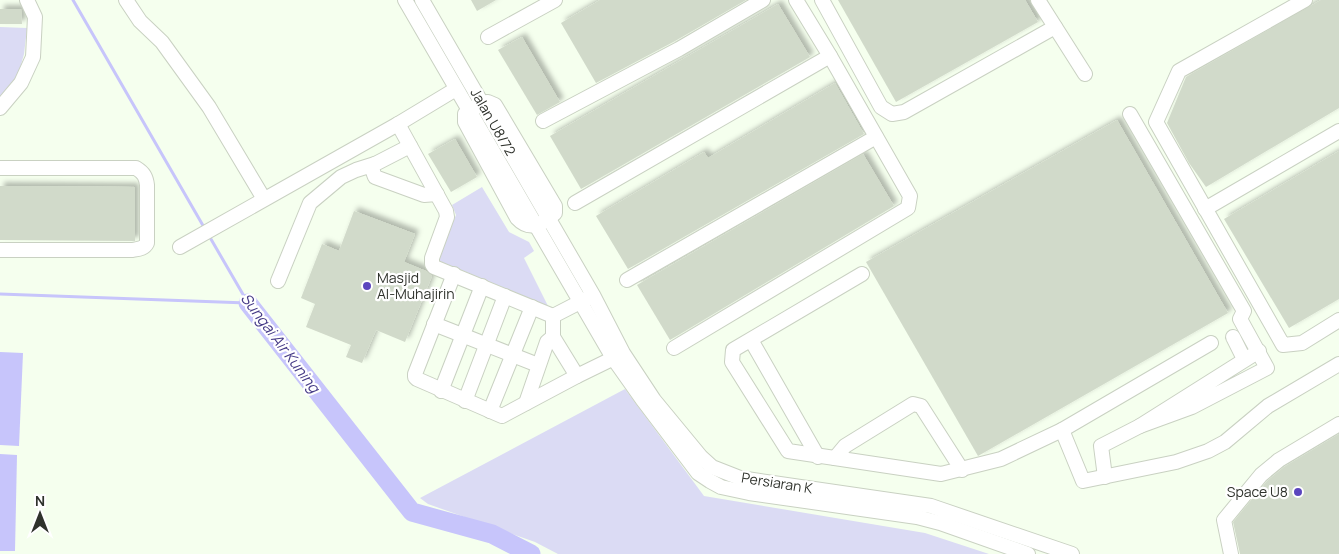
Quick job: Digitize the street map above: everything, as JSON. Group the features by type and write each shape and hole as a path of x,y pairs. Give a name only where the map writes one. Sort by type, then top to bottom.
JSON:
{"street":[{"path":"0,108 21,83 33,57 35,17 27,0"},
{"path":"126,0 140,21 162,42 209,107 264,199"},
{"name":"Jalan U8/72","path":"405,0 551,251"},
{"name":"Jalan U8/72","path":"422,0 564,244"},
{"path":"488,37 555,0"},
{"path":"543,121 679,49 763,0"},
{"path":"674,348 908,208 910,196 796,0"},
{"path":"822,0 881,107 892,114 904,112 1055,27"},
{"path":"1038,0 1084,74"},
{"path":"1305,0 1179,71 1156,122 1283,345 1302,343 1339,320"},
{"path":"575,203 830,56"},
{"path":"180,247 398,124 456,89"},
{"path":"469,110 482,103"},
{"path":"1130,114 1244,311 1240,319 1268,368 1192,407 1140,426"},
{"path":"398,124 446,211 447,217 432,258 434,267 553,316"},
{"path":"1205,210 1339,131"},
{"path":"627,280 876,137"},
{"path":"278,282 310,203 342,177 375,164 410,146"},
{"path":"375,164 372,169 375,177 424,195 437,194"},
{"path":"0,168 136,168 146,177 147,243 146,246 132,250 0,250"},
{"path":"536,225 549,218"},
{"name":"Persiaran K","path":"564,244 593,295 618,356 677,430 712,467 740,478 931,506 1072,554"},
{"name":"Persiaran K","path":"551,251 580,302 618,356 661,426 698,473 716,484 748,493 917,517 940,523 1028,554"},
{"path":"454,274 415,377 441,391 502,416 618,356"},
{"path":"862,274 732,350 732,362 788,451 941,474 962,470 1001,460 1062,430 1210,343"},
{"path":"441,391 482,286"},
{"path":"553,316 593,295"},
{"path":"465,401 506,296"},
{"path":"490,411 532,307"},
{"path":"553,316 552,336 577,376"},
{"path":"434,324 538,365"},
{"path":"526,403 538,365 547,342 552,336"},
{"path":"1233,336 1244,359"},
{"path":"751,340 818,457"},
{"path":"1105,477 1100,446 1140,426 1259,351"},
{"path":"1062,430 1084,481 1176,462 1208,451 1225,442 1268,406 1339,364"},
{"path":"835,458 845,446 913,404 920,406 962,470"},
{"path":"1231,554 1224,520 1261,475 1279,460 1339,424"}],"shaded area":[{"path":"0,27 27,28 24,54 17,79 0,99"},
{"path":"482,187 509,232 529,242 534,251 524,258 548,306 437,260 456,215 452,205"},
{"path":"625,389 704,496 925,533 989,554 558,554 535,542 428,504 420,498"}],"water":[{"path":"0,352 23,353 19,446 0,445"},
{"path":"0,454 17,455 15,551 0,551"}],"building":[{"path":"471,0 496,0 477,11"},
{"path":"600,0 746,0 596,83 561,23"},
{"path":"838,0 1025,0 1038,22 896,102"},
{"path":"1321,0 1339,0 1339,108 1206,187 1189,163 1167,123 1186,77"},
{"path":"778,4 810,57 581,189 550,136"},
{"path":"0,9 21,9 22,24 0,24"},
{"path":"522,37 560,102 537,115 498,50"},
{"path":"835,83 864,134 628,269 596,216 704,152 708,158"},
{"path":"1117,120 1228,313 978,456 866,262"},
{"path":"455,139 477,177 451,192 428,154"},
{"path":"1339,151 1339,299 1289,328 1224,219"},
{"path":"863,154 894,206 670,340 637,285"},
{"path":"0,186 135,187 135,241 0,240"},
{"name":"Masjid Al-Muhajirin","path":"354,211 415,234 404,262 426,271 432,276 405,342 376,330 362,363 346,357 351,345 306,327 315,304 301,298 322,244 339,251"},
{"name":"Space U8","path":"1339,434 1339,554 1240,554 1233,522 1267,481 1284,467"}],"waterway":[{"name":"Sungai Air Kuning","path":"73,0 205,229"},
{"name":"Sungai Air Kuning","path":"208,234 248,303"},
{"path":"0,294 247,303"},
{"name":"Sungai Air Kuning","path":"248,303 412,512 492,534 531,554"}],"place":[{"name":"Masjid Al-Muhajirin","path":"367,286"},
{"name":"Space U8","path":"1298,492"}]}
